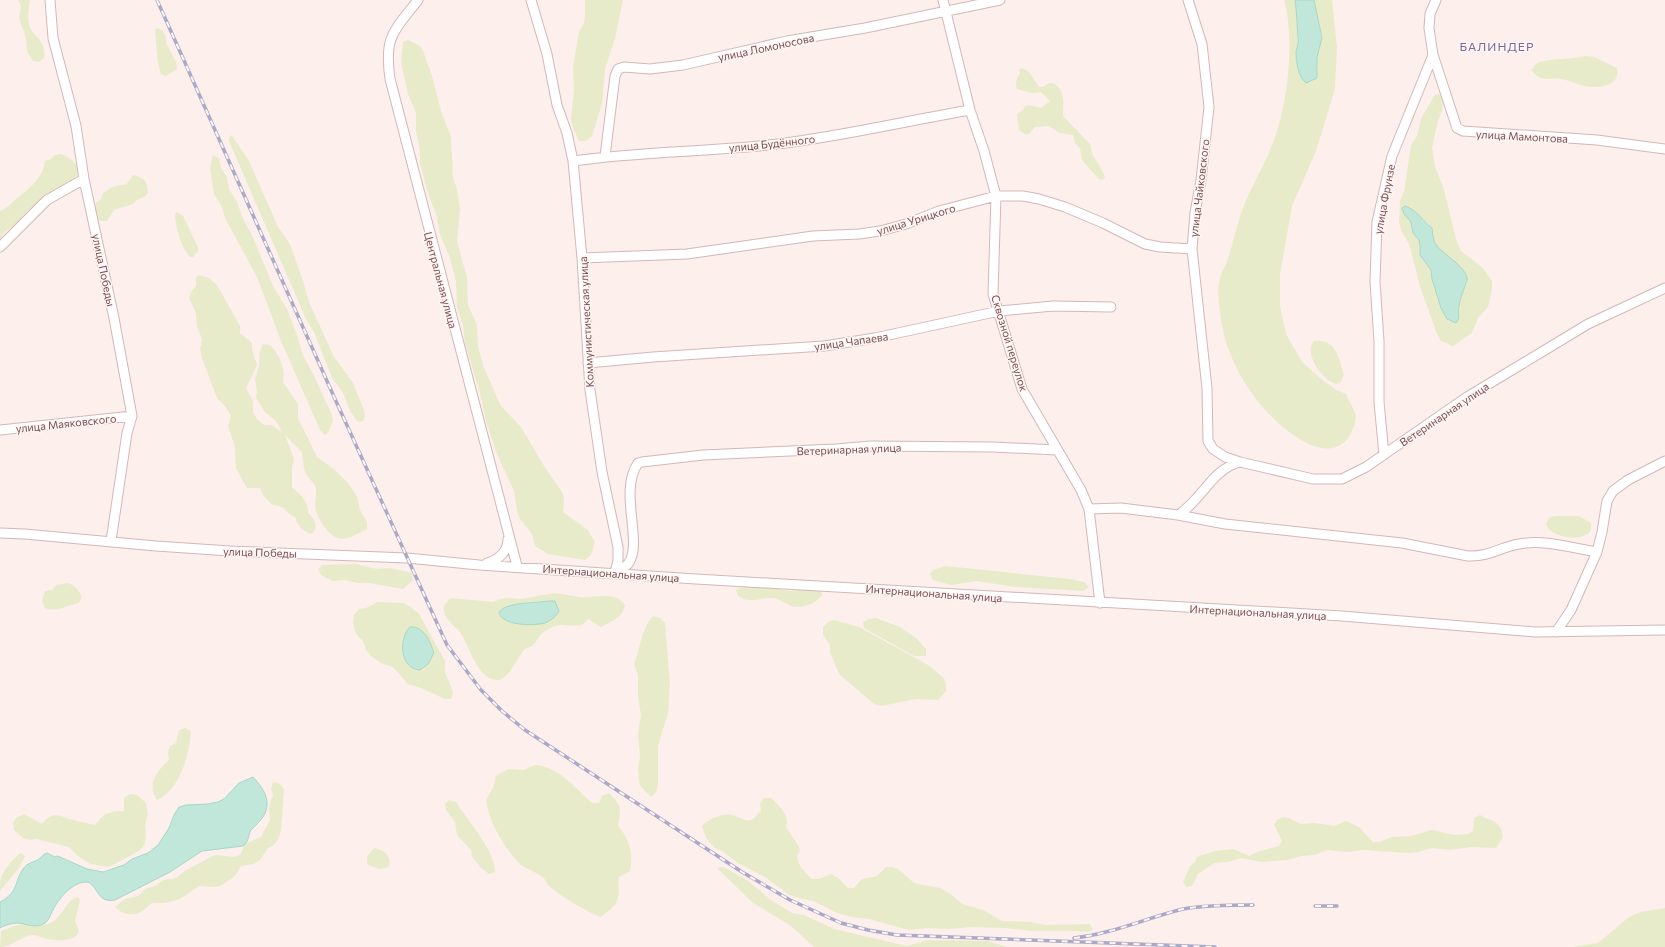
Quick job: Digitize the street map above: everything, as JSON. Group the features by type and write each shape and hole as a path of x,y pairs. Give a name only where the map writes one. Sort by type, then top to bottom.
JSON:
{"street":[{"name":"улица Победы","path":"50,0 53,38 76,126 84,179 114,318 132,416 127,434 111,541"},
{"name":"Центральная улица","path":"418,0 390,38 387,50 390,79 508,539 517,566"},
{"name":"Коммунистическая улица","path":"531,0 547,54 557,105 567,133 573,161 582,258 588,363 593,418 602,472 618,547 618,560 615,573"},
{"name":"Сквозной переулок","path":"943,0 970,110 984,151 996,196 993,294 1022,388 1081,490 1089,508 1100,603"},
{"name":"улица Ломоносова","path":"605,156 615,76 618,69 624,66 650,69 683,65 787,41 865,28 1000,0"},
{"name":"улица Чайковского","path":"1188,0 1202,44 1209,107 1201,180 1194,213 1192,249 1207,388 1208,440 1213,449"},
{"name":"улица Фрунзе","path":"1384,455 1379,402 1379,341 1375,282 1377,222 1392,156 1432,55 1429,28 1430,14 1439,0"},
{"name":"улица Мамонтова","path":"1432,55 1457,128 1463,131 1571,138 1665,149"},
{"name":"улица Будённого","path":"573,161 605,156 777,144 838,136 910,120 970,110"},
{"path":"0,247 47,200 84,179"},
{"name":"улица Урицкого","path":"582,258 687,254 813,236 859,234 880,231 906,224 939,211 996,196 1023,196 1039,199 1065,207 1103,223 1145,244 1160,247 1192,249"},
{"name":"Ветеринарная улица","path":"1213,449 1225,457 1240,462 1313,479 1342,479 1353,475 1384,455 1467,397 1588,324 1665,288"},
{"name":"улица Чапаева","path":"588,363 653,357 824,346 875,338 999,311 1053,306 1111,307"},
{"name":"улица Маяковского","path":"0,430 132,416"},
{"name":"Ветеринарная улица","path":"615,573 624,568 631,558 633,544 630,511 630,479 638,464 642,462 703,455 871,446 992,447 1057,450"},
{"path":"1178,515 1192,506 1221,471 1230,464 1240,462"},
{"path":"1556,632 1571,610 1597,552 1607,501 1613,491 1628,480 1665,462"},
{"path":"1089,508 1121,508 1178,515 1225,524 1402,543 1468,556 1479,556 1513,545 1527,543 1550,543 1597,552"},
{"name":"улица Победы","path":"0,534 25,534 230,551 312,554"},
{"path":"479,565 498,559 506,549 508,539"},
{"name":"Интернациональная улица","path":"312,554 412,558 479,565 517,566 1100,603 1342,616 1556,632 1665,630"}],"shaded area":[{"path":"18,0 30,0 28,22 33,33 42,43 44,52 44,58 39,62 33,61 27,51 26,38 19,18 21,6"},
{"path":"585,0 623,0 615,38 605,69 602,104 592,136 586,141 579,141 571,120 574,90 573,67 579,31 584,24"},
{"path":"1284,0 1295,0 1298,26 1296,52 1317,78 1317,57 1322,38 1314,0 1332,0 1337,48 1335,89 1316,151 1292,206 1280,274 1280,306 1286,334 1302,362 1335,389 1346,394 1356,416 1356,421 1346,441 1334,448 1321,448 1314,446 1292,434 1277,422 1252,394 1233,361 1222,326 1219,302 1218,290 1222,272 1227,262 1244,206 1250,190 1272,145 1280,122 1286,88 1289,50 1289,32"},
{"path":"1295,0 1314,0 1322,38 1317,57 1317,78 1306,83 1299,73 1296,59 1298,40"},
{"path":"157,28 162,30 166,36 166,43 176,62 177,69 166,76 161,74 158,64 155,30"},
{"path":"408,40 420,46 423,51 432,76 441,111 451,137 453,178 457,189 460,209 457,242 467,277 468,305 477,325 478,347 484,368 501,406 521,427 544,466 562,492 564,498 563,512 588,530 595,542 591,555 585,560 548,554 535,546 532,534 520,519 517,511 514,491 497,454 486,421 480,393 465,343 463,325 457,308 456,282 450,258 440,234 436,214 428,194 420,163 420,150 416,132 416,113 408,94 401,62 403,42"},
{"path":"1586,56 1594,57 1617,68 1618,73 1614,81 1607,85 1589,87 1562,79 1542,78 1531,70 1540,62"},
{"path":"1022,68 1029,72 1039,87 1053,83 1060,90 1063,97 1063,116 1090,144 1093,156 1105,177 1103,180 1099,179 1082,160 1080,148 1075,143 1073,135 1060,133 1049,126 1035,127 1026,135 1019,130 1017,114 1023,110 1025,106 1029,105 1041,108 1050,101 1041,92 1032,93 1017,89 1016,81 1020,74 1019,70"},
{"path":"1437,94 1441,95 1443,101 1442,111 1432,147 1435,167 1443,186 1456,239 1461,251 1482,267 1492,281 1492,290 1488,307 1478,318 1472,333 1453,346 1441,341 1437,334 1420,286 1409,244 1401,230 1399,222 1400,201 1404,192 1411,145 1417,136 1421,119 1434,96","holes":["1416,212 1432,228 1433,239 1436,245 1447,257 1464,270 1467,280 1458,307 1459,318 1449,321 1441,308 1432,279 1431,270 1419,252 1419,241 1412,226"]},
{"path":"230,135 233,137 249,161 278,227 290,244 309,302 334,357 353,383 364,410 365,417 363,421 358,422 350,411 343,393 332,378 314,332 306,319 229,141"},
{"path":"61,154 74,162 78,168 77,176 40,204 28,210 16,225 5,231 0,239 0,211 9,206 33,185 42,172 45,161 51,159 55,155"},
{"path":"213,155 219,158 221,168 227,177 229,189 237,202 243,219 252,235 273,286 287,309 303,355 332,415 333,421 328,433 325,435 320,430 281,341 257,277 226,220 221,205 214,194 210,168"},
{"path":"133,175 145,180 148,193 133,204 114,210 107,221 100,221 95,217 96,203 101,199 103,193 116,186 126,185"},
{"path":"1405,206 1417,213 1432,228 1434,240 1437,246 1464,271 1467,276 1456,323 1447,319 1441,308 1432,279 1431,270 1420,255 1419,240 1413,233 1411,222 1404,214 1402,208"},
{"path":"177,212 183,216 198,247 198,252 193,257 190,257 179,237 175,214"},
{"path":"199,275 209,278 217,285 240,326 240,333 252,343 252,349 257,365 246,388 253,401 253,412 257,419 264,425 271,425 282,432 276,421 265,412 256,398 257,392 255,379 259,366 260,351 263,344 270,345 279,357 284,372 283,382 298,404 298,418 317,457 335,470 348,483 357,497 360,510 367,522 367,529 351,537 341,539 331,534 326,529 316,511 316,489 306,474 302,452 285,435 294,461 292,467 292,487 307,505 308,513 316,526 314,532 311,534 303,530 299,526 295,517 289,514 284,508 271,504 263,495 260,488 247,488 236,468 235,447 228,426 231,416 226,407 217,398 202,358 200,349 202,339 197,327 196,313 189,298 191,292 196,286 196,277"},
{"path":"1314,341 1328,343 1336,351 1344,375 1340,383 1336,384 1331,382 1320,373 1311,353 1311,346"},
{"path":"1579,516 1591,523 1591,530 1581,537 1574,538 1559,535 1548,528 1546,523 1550,517"},
{"path":"356,564 377,569 390,568 412,573 413,580 403,589 345,580 332,581 321,575 318,569 323,565"},
{"path":"945,566 1070,579 1084,582 1089,587 1084,591 1015,587 977,581 951,585 933,580 930,574 933,570"},
{"path":"68,583 76,588 82,597 79,603 54,610 45,608 42,601 45,591 52,590 57,585"},
{"path":"749,586 762,586 788,591 820,589 822,595 812,603 795,607 774,598 748,600 738,596 736,589"},
{"path":"555,593 580,597 610,596 621,600 625,605 622,614 619,617 601,627 588,619 582,624 576,626 558,625 550,628 540,635 534,645 525,649 513,667 503,678 499,680 492,679 485,675 480,669 460,632 446,617 444,611 445,605 451,598 493,602 500,599 509,598 520,599","holes":["548,601 559,611 550,620 506,606 516,606 525,602"]},
{"path":"555,601 559,611 557,615 545,623 527,625 512,623 502,617 499,613 502,609 513,605"},
{"path":"378,602 403,603 419,614 445,661 445,672 453,692 451,699 445,699 408,684 393,667 381,663 371,656 366,650 363,641 356,634 353,623 354,615 359,609 366,608"},
{"path":"653,616 660,618 665,623 670,684 668,713 658,746 658,786 656,792 651,797 641,787 639,781 638,769 640,756 638,734 641,715 638,696 638,675 634,664 646,627"},
{"path":"876,618 900,627 916,638 926,649 926,656 914,656 864,628 863,622"},
{"path":"834,620 859,627 928,665 944,678 946,691 938,700 916,699 881,706 874,704 839,674 830,652 830,645 823,634 823,627 828,622"},
{"path":"410,627 419,629 426,635 434,653 428,664 420,670 408,665 403,653 404,639 406,632"},
{"path":"185,728 191,731 186,761 171,789 157,800 153,789 154,778 169,760 168,753 170,746 176,743 179,730"},
{"path":"535,765 551,769 559,774 592,803 599,803 602,796 609,793 620,808 618,826 628,841 630,847 630,871 619,877 619,894 616,903 601,917 567,899 549,886 544,878 520,864 503,843 490,817 486,800 493,788 496,776 508,769 523,770"},
{"path":"253,777 264,792 267,803 264,815 251,830 247,841 243,846 202,851 170,872 115,900 105,899 99,895 95,888 88,882 82,882 67,891 56,905 48,920 42,925 35,926 16,923 0,928 0,902 13,891 23,869 44,854 47,853 55,857 57,856 87,869 103,872 124,865 132,859 148,853 158,845 169,828 179,807 218,802 224,799 239,783"},
{"path":"273,782 279,783 284,789 281,831 274,845 268,848 260,860 254,864 241,866 234,877 220,886 199,886 180,899 165,903 152,903 139,913 128,914 115,907 125,899 138,896 147,888 153,887 164,880 176,878 186,870 215,855 234,857 240,855 245,844 261,837 270,820 269,807 273,795 271,789"},
{"path":"130,794 137,795 146,803 148,814 145,825 146,838 144,845 139,851 109,867 90,864 78,856 69,847 36,839 30,840 23,838 14,830 13,823 16,818 24,814 42,824 50,817 56,815 95,825 104,815 124,811 124,798"},
{"path":"764,798 771,798 785,814 787,822 786,827 798,844 800,850 797,856 799,863 804,872 812,879 819,879 831,874 838,878 848,888 854,888 862,879 877,876 886,867 892,867 898,869 914,883 940,888 952,895 962,904 983,910 1002,921 1030,922 1047,925 1090,924 1093,930 1087,932 1030,931 1005,928 970,927 909,930 869,919 851,917 837,913 813,901 794,897 765,877 738,863 722,851 716,849 706,838 702,826 712,819 724,815 732,815 746,820 751,820 761,811 760,804"},
{"path":"449,800 456,802 480,836 491,856 495,872 489,874 480,867 472,856 471,850 457,835 455,822 446,810 445,804"},
{"path":"1480,815 1498,824 1502,831 1503,837 1496,848 1471,847 1451,850 1432,848 1419,852 1405,853 1364,850 1349,852 1327,850 1315,855 1301,856 1288,860 1261,862 1241,858 1228,862 1214,863 1198,874 1192,886 1186,887 1183,882 1190,866 1195,862 1197,857 1215,851 1234,849 1249,856 1260,851 1279,846 1282,841 1274,825 1277,820 1283,817 1289,818 1301,824 1315,823 1334,826 1346,821 1359,827 1373,842 1379,842 1392,837 1411,836 1432,830 1454,835 1468,834 1473,831 1474,818"},
{"path":"374,848 383,851 388,856 390,862 389,866 380,869 367,864 367,857"},
{"path":"21,853 25,856 19,868 0,891 0,881 2,875 6,868"},
{"path":"723,867 747,880 771,900 792,913 804,915 834,929 907,946 928,940 988,941 1007,947 814,947 791,926 752,902 717,868"},
{"path":"78,897 80,900 75,921 79,931 74,938 58,940 30,935 9,945 0,947 1,931 19,925 41,925 50,923 57,918 70,901"},
{"path":"1665,908 1665,947 1573,947 1598,943 1629,917 1640,912"}],"railway":[{"path":"157,0 335,399 447,645 481,690 502,711 525,730 742,872 790,900 841,923 897,935 1215,947"},
{"path":"1074,938 1102,933 1183,909 1209,906 1253,905"},
{"path":"1315,906 1337,906"}],"district":[{"name":"БАЛИНДЕР","path":"1497,46"}]}
